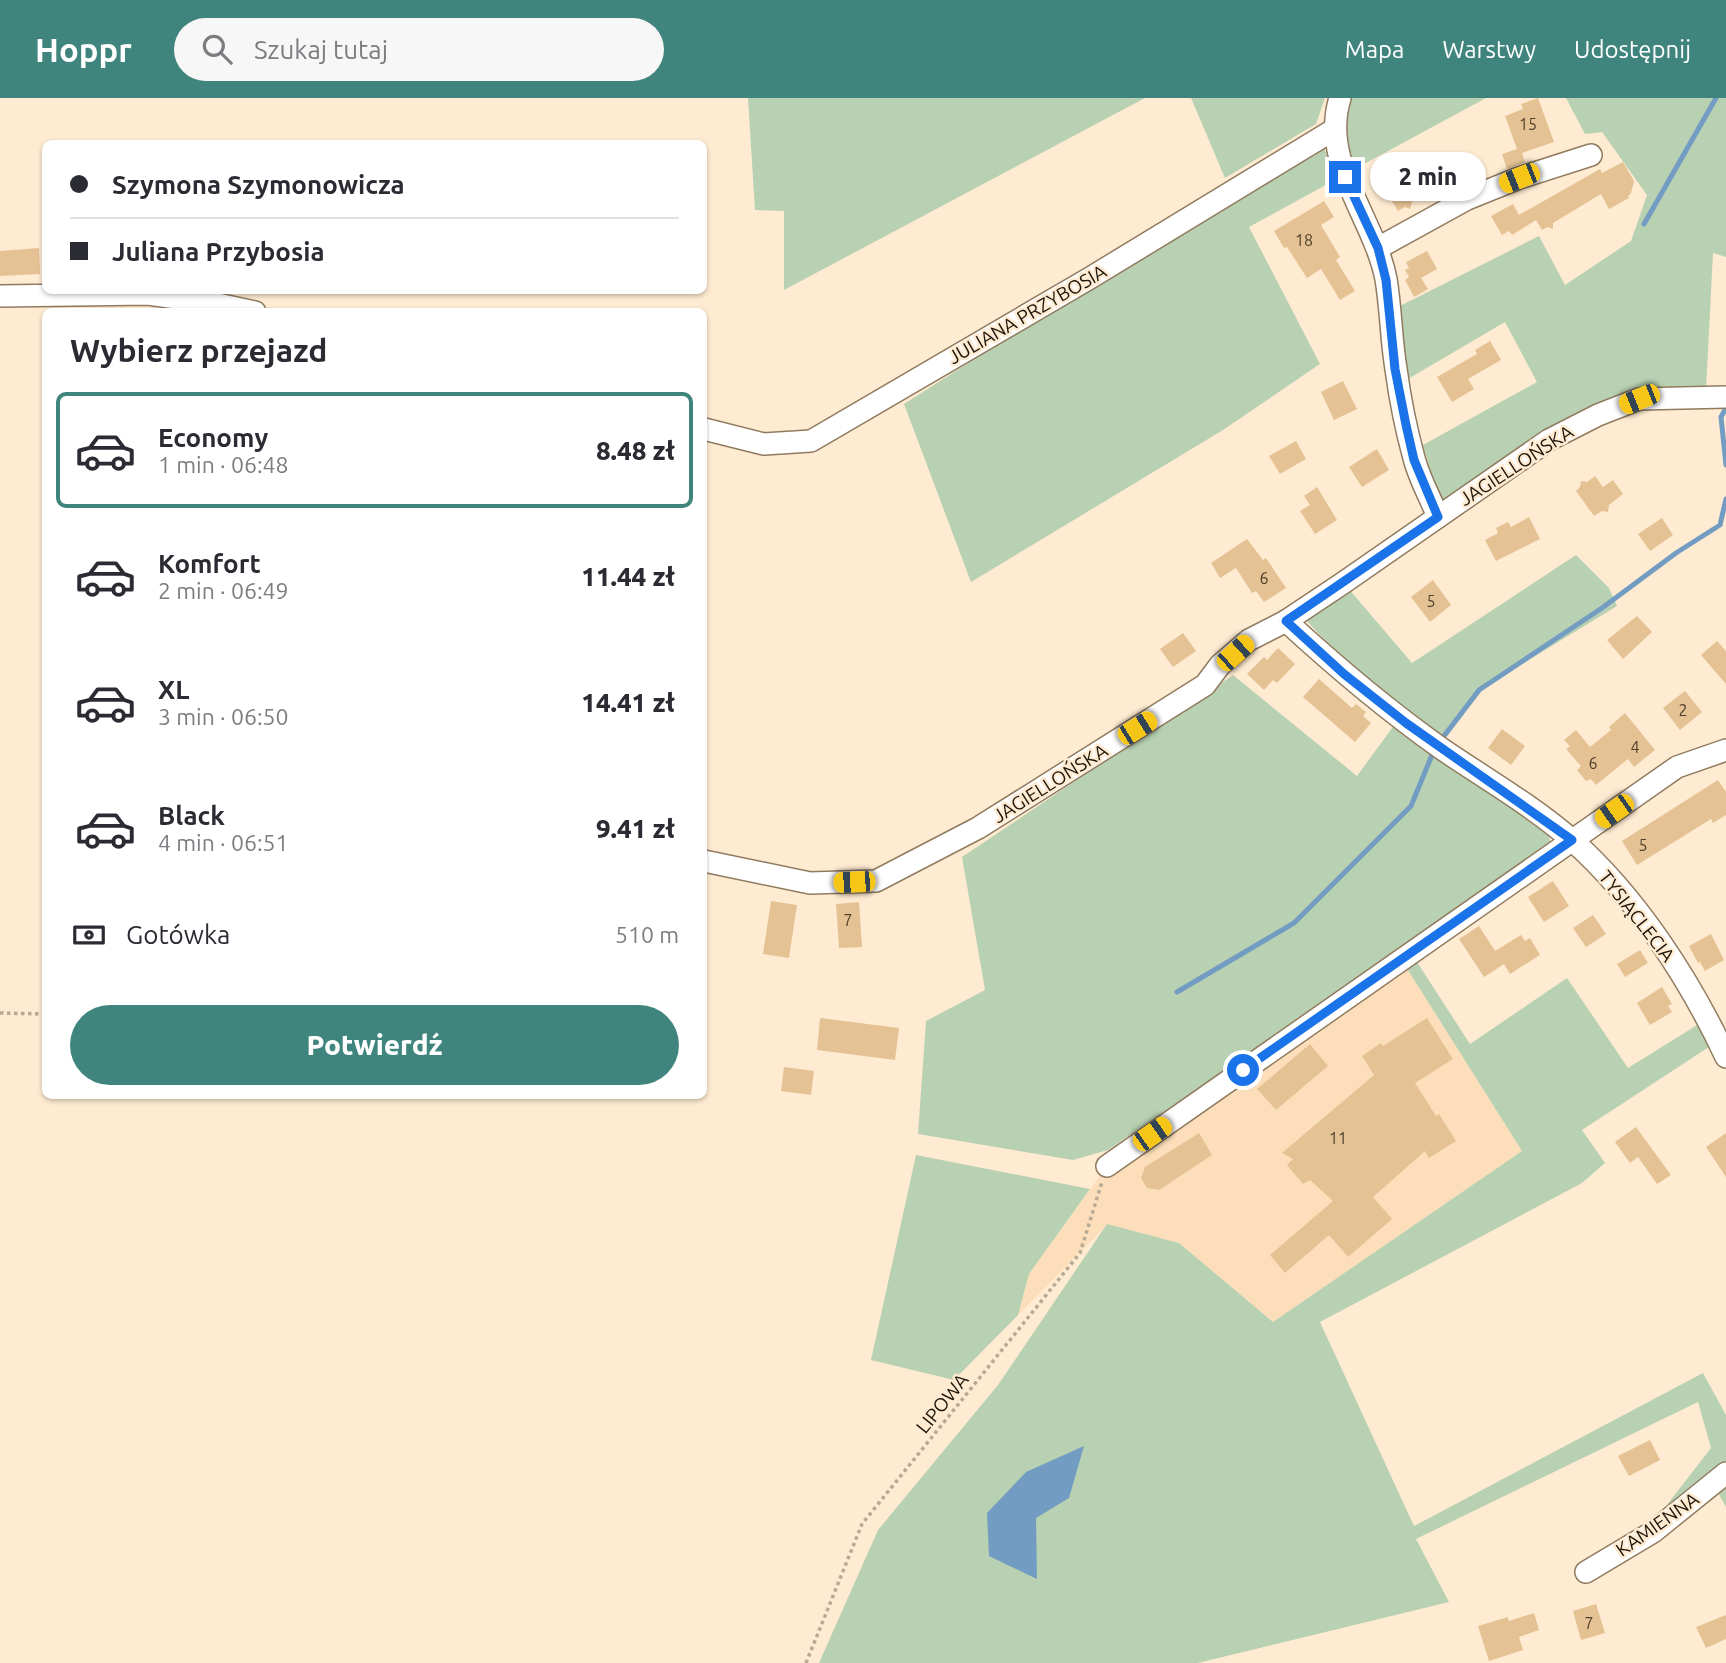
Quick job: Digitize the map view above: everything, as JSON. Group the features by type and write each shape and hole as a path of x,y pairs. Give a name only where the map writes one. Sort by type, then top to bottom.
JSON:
{"street":[{"path":"1340,98 1334,117 1338,151 1345,177 1378,248 1386,280 1395,369 1414,460 1438,517"},
{"name":"JULIANA PRZYBOSIA","path":"707,430 764,444 811,440 1079,285 1335,129"},
{"path":"1378,248 1467,199 1519,178 1591,155"},
{"path":"0,296 148,294 231,308"},
{"name":"JAGIELLOŃSKA","path":"707,862 810,883 876,881 978,828 1205,685 1220,666 1249,640 1286,621 1549,440 1598,415 1639,399 1726,397"},
{"name":"TYSIĄCLECIA","path":"1286,621 1344,674 1406,723 1572,840 1618,885 1671,959 1705,1014 1726,1057"},
{"path":"1107,1166 1677,767 1726,750"},
{"name":"KAMIENNA","path":"1586,1572 1653,1532 1726,1473"}],"path":[{"path":"0,1013 42,1014"},
{"name":"LIPOWA","path":"806,1663 862,1524 1080,1253 1107,1166"}],"shaded area":[{"path":"1401,959 1522,1151 1273,1322 1179,1243 1107,1225 1018,1315 1029,1274 1107,1166"}],"green space":[{"path":"748,98 1145,98 784,290 784,211 755,210"},
{"path":"1191,98 1325,98 1316,124 1225,178"},
{"path":"1347,98 1486,98 1351,171 1343,111"},
{"path":"1566,98 1726,98 1726,257 1713,253 1706,390 1635,393 1441,508 1423,445 1537,382 1505,322 1408,379 1400,306 1539,236 1565,285 1631,241 1647,195 1602,132 1585,134"},
{"path":"1321,138 1335,180 1249,227 1320,364 1223,430 971,582 904,404"},
{"path":"1576,555 1609,588 1617,606 1485,687 1444,740 1349,666 1304,618 1348,588 1412,663"},
{"path":"1233,675 1357,776 1395,724 1481,781 1549,835 1551,848 1108,1150 1073,1160 918,1134 926,1021 985,990 962,857"},
{"path":"1417,962 1470,1044 1567,978 1628,1068 1702,1022 1712,1045 1582,1130 1605,1163 1582,1183 1320,1322 1414,1526 1703,1373 1726,1415 1726,1507 1716,1489 1652,1524 1711,1448 1698,1402 1416,1539 1449,1602 1198,1663 819,1663 878,1530 998,1385 1107,1224 1179,1243 1273,1322 1522,1151 1406,967"},
{"path":"916,1155 1090,1189 1029,1274 1018,1315 954,1380 871,1360"}],"water":[{"path":"1084,1446 1069,1498 1036,1518 1037,1579 989,1556 987,1513 1026,1472"}],"building":[{"path":"1538,98 1554,142 1522,153 1525,162 1507,169 1502,154 1517,149 1505,116 1523,109 1521,104"},
{"path":"1623,162 1634,181 1631,193 1629,198 1609,209 1601,194 1553,223 1553,229 1547,227 1542,230 1536,220 1512,235 1509,231 1502,235 1491,216 1513,204 1519,215 1600,169 1602,173"},
{"path":"1396,167 1401,176 1404,174 1415,193 1410,209 1405,207 1398,211 1383,186 1386,184 1381,176"},
{"path":"1324,201 1334,217 1321,225 1340,257 1336,260 1355,291 1340,300 1321,269 1307,278 1274,231"},
{"path":"39,248 40,274 0,276 0,251"},
{"path":"1427,251 1437,269 1421,278 1428,289 1414,297 1405,280 1409,277 1405,270 1409,268 1406,262"},
{"path":"1490,341 1501,360 1468,379 1474,389 1452,402 1437,377 1477,354 1475,350"},
{"path":"1343,381 1357,409 1334,420 1321,392"},
{"path":"1296,441 1306,459 1280,474 1269,456"},
{"path":"1377,449 1389,470 1362,487 1349,467"},
{"path":"1595,476 1603,487 1613,480 1623,494 1609,505 1608,512 1602,511 1594,516 1576,491 1581,481 1587,482"},
{"path":"1317,487 1337,520 1315,534 1300,511 1310,505 1304,496"},
{"path":"1529,517 1540,539 1496,561 1485,540 1498,533 1496,528 1508,522 1511,527"},
{"path":"1662,518 1673,535 1650,551 1638,534"},
{"path":"1247,539 1263,560 1266,558 1286,588 1264,602 1256,591 1252,593 1236,568 1220,578 1211,563"},
{"path":"1433,580 1451,605 1430,622 1411,597"},
{"path":"1637,616 1652,632 1623,659 1607,640"},
{"path":"1183,633 1196,651 1173,667 1160,649"},
{"path":"1717,641 1726,651 1726,684 1701,655"},
{"path":"1278,648 1295,664 1277,683 1273,680 1264,690 1247,674 1264,657 1267,660"},
{"path":"1319,679 1352,708 1356,704 1366,712 1363,716 1371,723 1355,742 1303,697"},
{"path":"1685,691 1702,712 1680,730 1663,708"},
{"path":"1625,713 1655,750 1634,767 1628,759 1596,785 1591,779 1586,781 1577,770 1581,766 1566,749 1570,746 1564,740 1576,730 1590,747 1611,730 1609,727"},
{"path":"1502,729 1525,746 1511,765 1488,748"},
{"path":"1718,780 1726,792 1726,815 1713,823 1711,819 1637,865 1622,841"},
{"path":"1553,881 1569,906 1544,922 1528,897"},
{"path":"771,901 797,905 789,958 763,954"},
{"path":"859,902 862,947 839,948 836,904"},
{"path":"1593,915 1606,934 1586,947 1573,928"},
{"path":"1479,926 1495,951 1521,935 1525,941 1530,938 1540,955 1510,974 1504,964 1484,977 1459,939"},
{"path":"1711,934 1724,960 1705,971 1689,946"},
{"path":"1640,950 1648,963 1625,977 1617,964"},
{"path":"1662,987 1672,1004 1668,1006 1672,1012 1650,1025 1637,1003"},
{"path":"820,1018 899,1028 895,1060 817,1050"},
{"path":"1427,1018 1453,1059 1415,1083 1456,1141 1429,1158 1425,1151 1373,1197 1392,1219 1348,1257 1329,1235 1285,1273 1270,1255 1333,1201 1310,1180 1303,1184 1287,1165 1293,1159 1282,1153 1374,1075 1362,1056"},
{"path":"1310,1044 1328,1066 1276,1110 1257,1089"},
{"path":"784,1067 814,1071 811,1095 781,1091"},
{"path":"1636,1127 1671,1175 1657,1184 1638,1157 1630,1163 1615,1142"},
{"path":"1199,1133 1212,1155 1159,1190 1147,1188 1141,1178 1145,1167"},
{"path":"1726,1133 1726,1177 1706,1147"},
{"path":"1650,1440 1660,1460 1629,1476 1618,1456"},
{"path":"1596,1604 1605,1633 1581,1640 1573,1611"},
{"path":"1534,1613 1539,1630 1519,1637 1523,1650 1489,1661 1478,1626 1508,1617 1509,1621"},
{"path":"1726,1615 1726,1639 1706,1648 1696,1627"}],"waterway":[{"path":"1644,224 1716,98"},
{"path":"1726,408 1721,417 1726,465"},
{"path":"1444,736 1479,690 1720,525 1726,499"},
{"path":"1177,992 1294,923 1411,806 1432,755"}],"route":[{"path":"1243,1070 1572,840 1406,723 1344,674 1286,621 1438,517 1414,460 1406,425 1395,369 1386,280 1378,248 1345,177"}]}
